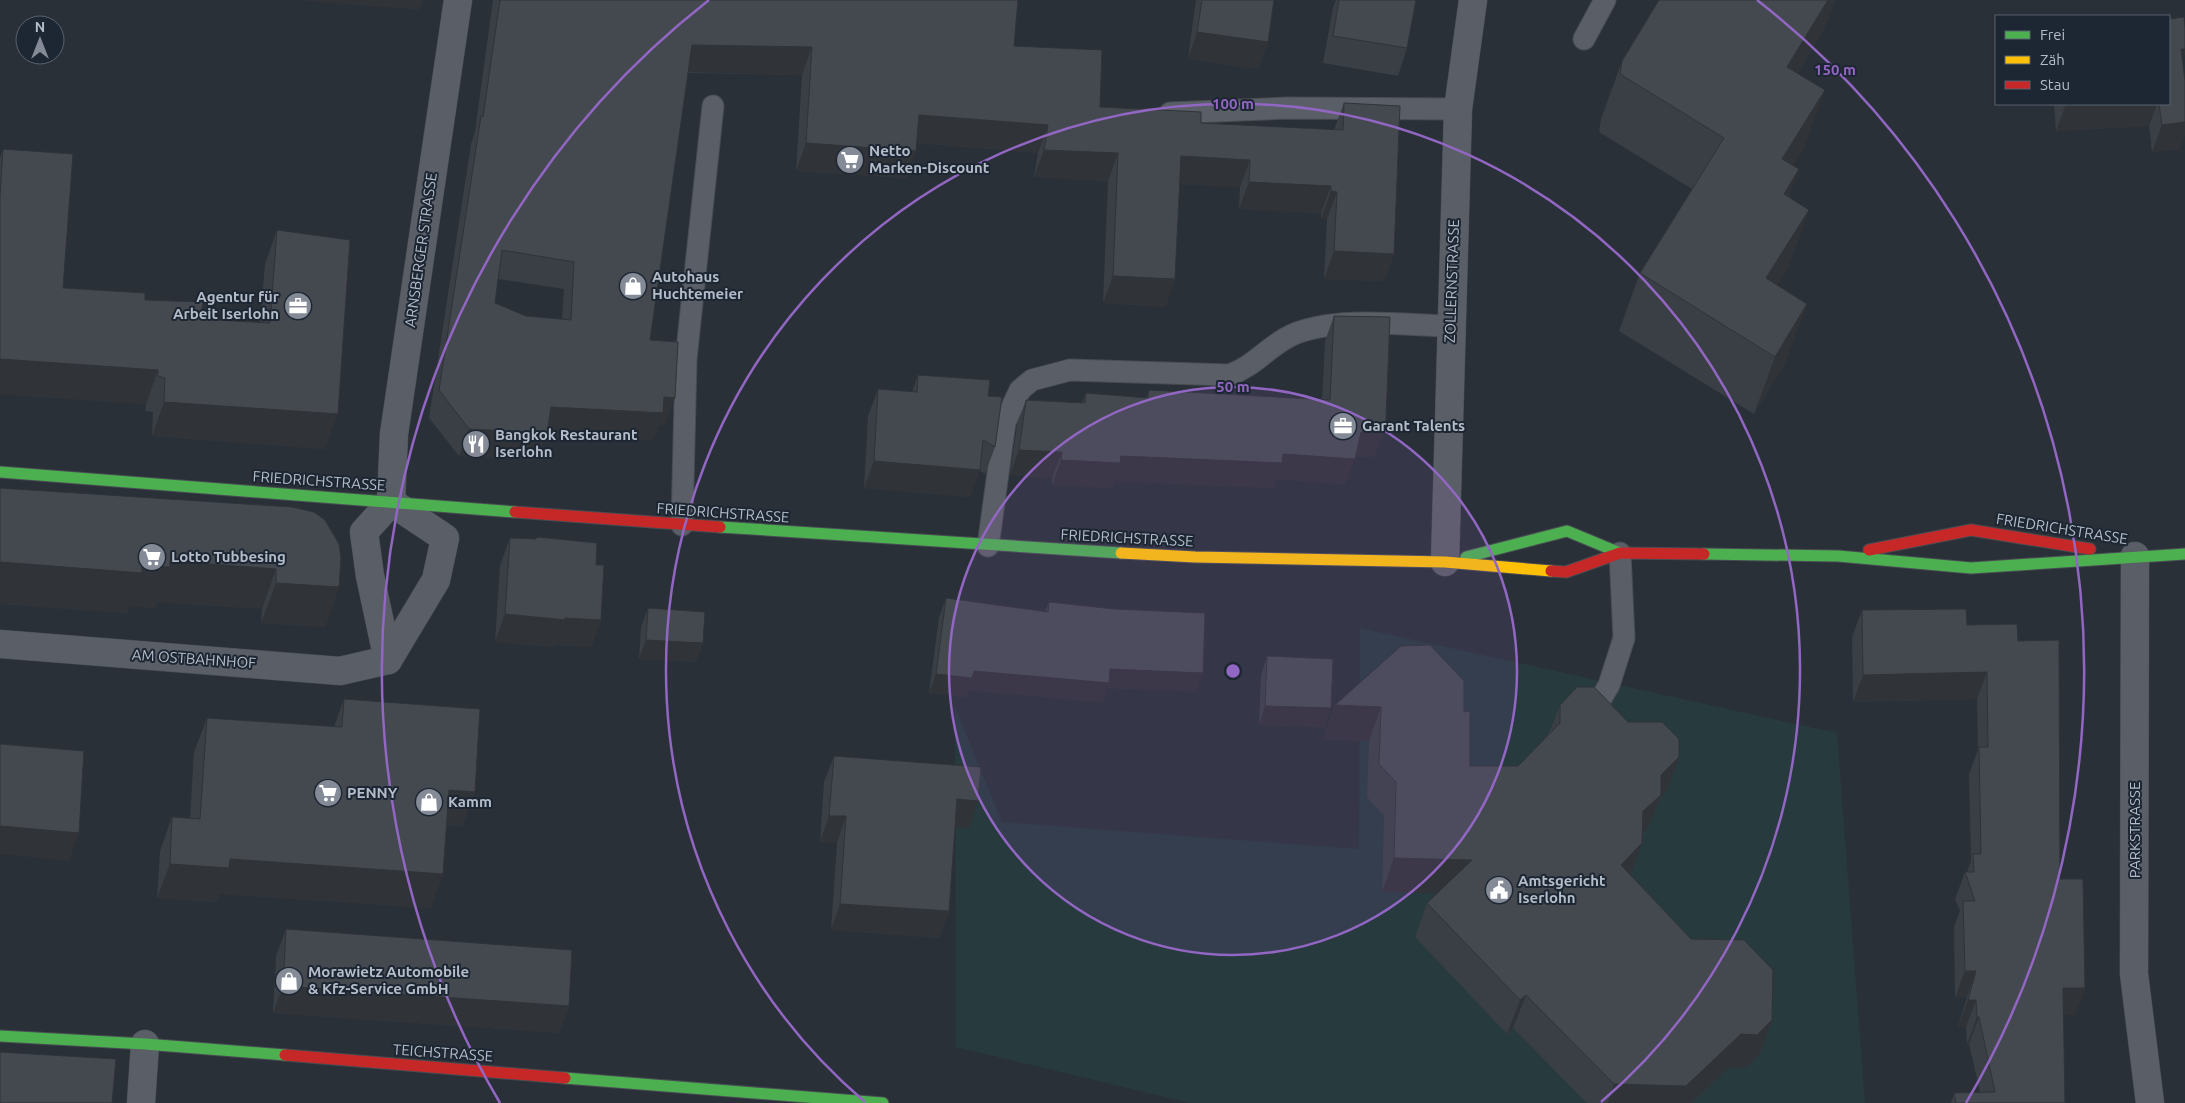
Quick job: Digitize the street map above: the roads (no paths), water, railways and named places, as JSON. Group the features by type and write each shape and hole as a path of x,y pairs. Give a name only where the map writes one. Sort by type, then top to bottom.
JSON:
{"main road":[{"name":"FRIEDRICHSTRASSE","path":"0,472 682,526 988,546 1195,557 1445,562 1566,572 1620,553 1838,556 1971,568 2135,556"},
{"name":"FRIEDRICHSTRASSE","path":"1838,556 1972,530 2135,556"},
{"name":"FRIEDRICHSTRASSE","path":"1445,562 1568,531 1620,553"},
{"path":"2135,556 2185,554"},
{"name":"TEICHSTRASSE","path":"0,1036 145,1044 883,1103"}],"street":[{"name":"ARNSBERGER STRASSE","path":"391,502 394,434 458,0"},
{"name":"ZOLLERNSTRASSE","path":"1445,562 1450,450 1450,326 1458,109 1473,0"},
{"path":"391,502 445,538 436,580 388,660 370,576 364,532 391,502"},
{"name":"PARKSTRASSE","path":"2135,556 2134,974 2150,1103"},
{"name":"AM OSTBAHNHOF","path":"0,644 340,671 388,660"},
{"path":"141,1103 145,1044"}],"lane":[{"path":"1584,39 1605,0"},
{"path":"682,526 686,359 713,106"},
{"path":"1149,114 1287,108 1458,109"},
{"path":"988,546 1005,422 1020,390 1032,380 1070,370 1229,375 1244,370 1267,349 1282,340 1314,328 1334,324 1450,326"},
{"path":"1592,714 1609,685 1624,638 1620,553"}],"place":[{"name":"Netto Marken-Discount","path":"850,160"},
{"name":"Autohaus Huchtemeier","path":"633,286"},
{"name":"Agentur für Arbeit Iserlohn","path":"298,306"},
{"name":"Garant Talents","path":"1343,426"},
{"name":"Bangkok Restaurant Iserlohn","path":"476,444"},
{"name":"Lotto Tubbesing","path":"152,557"},
{"name":"PENNY","path":"328,793"},
{"name":"Kamm","path":"429,802"},
{"name":"Amtsgericht Iserlohn","path":"1499,890"},
{"name":"Morawietz Automobile & Kfz-Service GmbH","path":"289,981"}]}
